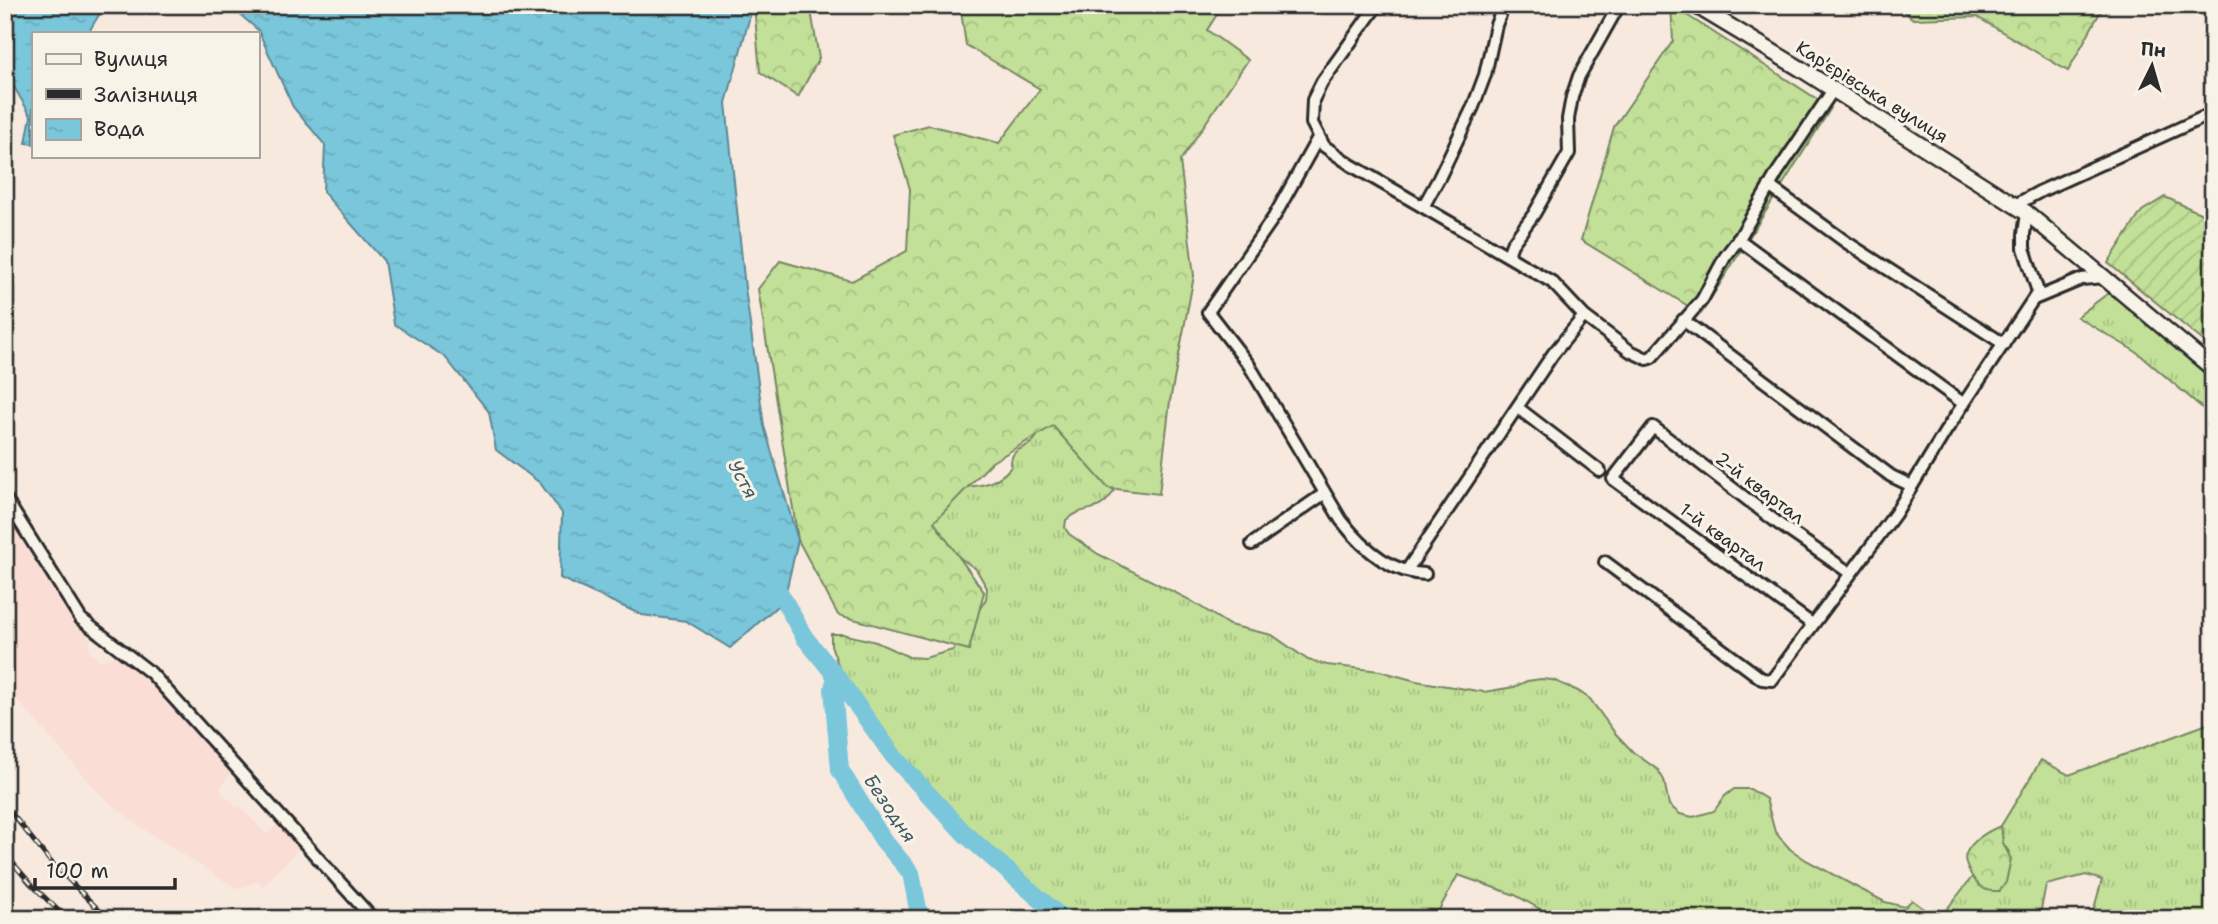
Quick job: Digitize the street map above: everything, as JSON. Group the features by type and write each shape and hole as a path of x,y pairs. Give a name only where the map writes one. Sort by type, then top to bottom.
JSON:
{"street":[{"path":"1377,5 1322,82 1313,100 1312,123 1324,146 1351,165 1552,282 1584,316 1630,351 1647,359 1702,300 1725,257 1833,90"},
{"path":"1423,207 1473,107 1485,75 1496,25 1504,5"},
{"path":"1511,258 1511,244 1534,214 1569,153 1568,119 1576,87 1587,59 1619,5"},
{"name":"Кар'єрівська вулиця","path":"1695,5 2021,209 2213,369"},
{"path":"1605,562 1766,680 1772,680 1895,514 2038,292 2024,248 2021,209 2041,191 2213,113"},
{"path":"1318,136 1274,217 1208,312 1249,365 1325,493 1357,540 1385,562 1425,574"},
{"path":"1769,187 1846,242 2004,344"},
{"path":"1738,239 1964,404"},
{"path":"2034,299 2082,279 2104,277"},
{"path":"1407,570 1553,354 1584,316"},
{"path":"1683,320 1891,476 1912,486"},
{"path":"1518,408 1600,471"},
{"name":"1-й квартал","path":"1653,427 1613,479 1812,624"},
{"name":"2-й квартал","path":"1653,427 1779,524 1850,573"},
{"path":"1252,544 1325,493"},
{"path":"5,498 81,619 150,673 373,919"}],"shaded area":[{"path":"5,507 90,639 89,651 99,660 109,659 118,652 198,733 231,773 221,786 221,791 236,807 241,807 266,834 280,822 302,846 262,887 258,881 237,889 143,829 97,791 5,686"}],"green space":[{"path":"754,5 810,5 819,58 798,97 760,72"},
{"path":"960,5 1223,5 1207,30 1248,60 1180,161 1194,276 1170,401 1159,494 1108,488 1053,426 992,462 934,522 984,592 969,650 838,615 798,540 758,289 780,261 852,281 907,251 910,189 893,135 929,125 999,143 1040,89 966,45"},
{"path":"1671,5 1831,108 1701,314 1581,240 1614,127 1673,41"},
{"path":"1896,5 2104,5 2068,71 1977,17 1913,19"},
{"path":"2165,197 2213,219 2213,349 2108,263 2142,211"},
{"path":"2107,294 2116,294 2213,377 2213,417 2138,353 2077,317"},
{"path":"1050,421 1109,481 1114,491 1103,504 1066,520 1065,528 1069,534 1098,554 1190,600 1229,625 1272,635 1308,660 1484,692 1514,687 1527,681 1553,680 1590,699 1633,752 1658,770 1664,780 1669,805 1680,814 1693,817 1714,811 1734,789 1750,789 1766,799 1775,832 1790,849 1885,902 1905,907 1912,900 1938,919 1558,919 1515,895 1458,875 1434,919 1070,919 967,825 899,752 841,673 831,645 831,634 843,634 876,642 909,657 925,658 953,650 986,599 987,588 976,569 920,530 944,488 981,485 997,479 1011,467 1015,452 1031,443"},
{"path":"2213,722 2213,919 2091,919 2102,880 2086,875 2046,885 2039,919 1939,919 1973,876 1982,887 2009,852 2003,843 2001,826 2041,760 2069,775"},
{"path":"2001,826 2003,843 2011,859 2006,882 2000,891 1989,891 1973,878 1965,858 1972,845 1981,837"}],"water":[{"path":"5,5 105,5 90,32 32,32 32,144 26,143 31,116 11,82 5,56"},
{"path":"237,5 753,5 726,103 745,288 764,426 798,540 784,600 730,648 686,621 642,615 560,578 562,513 540,483 496,450 489,412 445,357 394,324 384,261 323,192 325,145 293,107 258,30 236,11"}],"waterway":[{"name":"Устя","path":"773,581 805,638 894,757 965,834 1063,919"},
{"name":"Безодня","path":"836,676 833,689 840,770 883,840 911,873 920,919"}],"railway":[{"path":"5,805 49,860 108,919"},
{"path":"5,854 67,919"}]}
